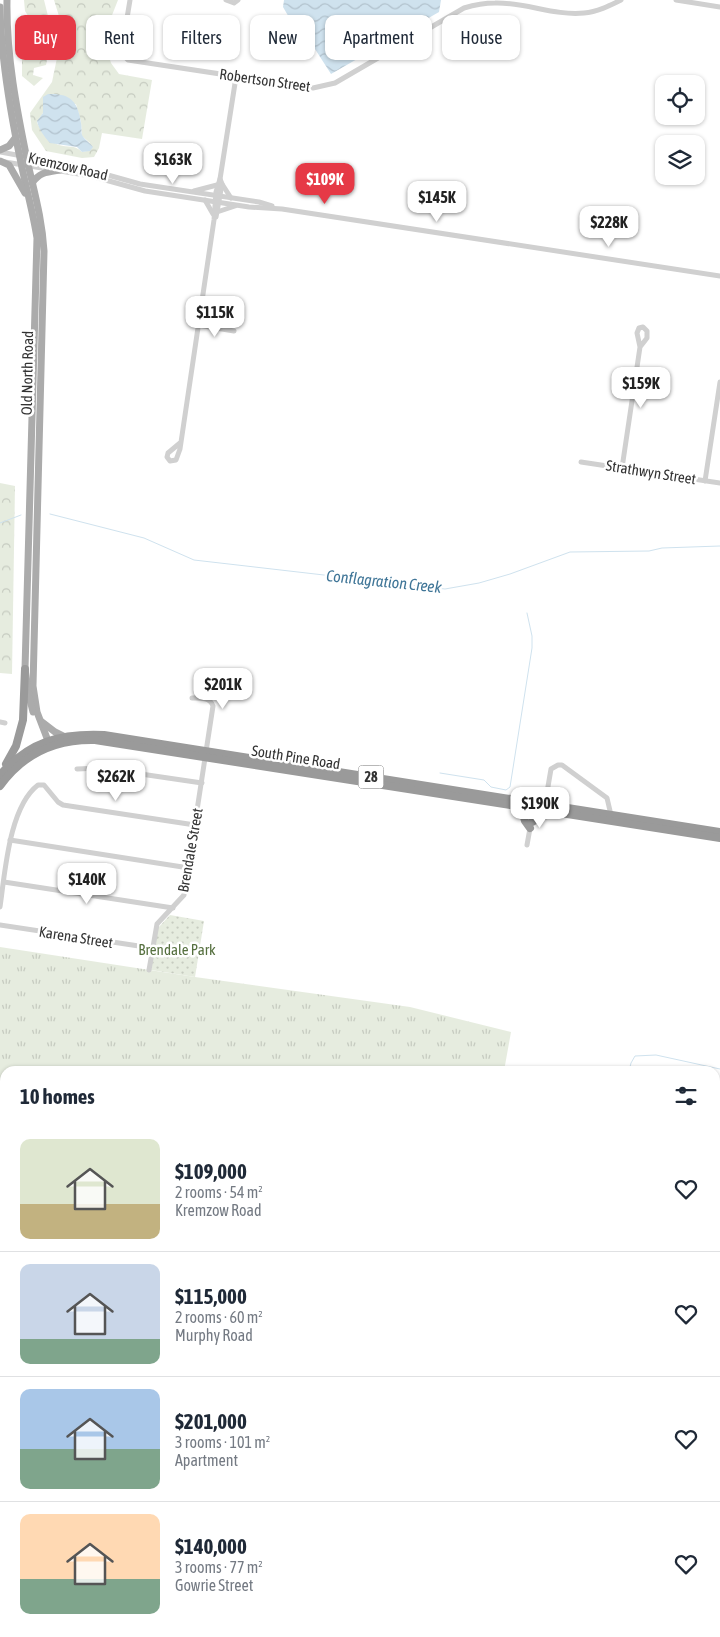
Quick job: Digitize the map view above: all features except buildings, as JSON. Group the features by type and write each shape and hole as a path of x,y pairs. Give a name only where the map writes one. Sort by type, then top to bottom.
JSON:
{"highway":[{"path":"0,775 16,746 21,730 24,710 25,669"},
{"name":"South Pine Road","path":"0,775 22,754 64,736 82,734 104,735 521,807 545,804 611,815 700,832 720,838"},
{"name":"South Pine Road","path":"0,786 22,762 47,744 95,740 206,754 534,806 555,812 700,832 720,832"},
{"path":"521,807 525,821 531,825 540,817 555,812"}],"main road":[{"name":"Old North Road","path":"7,0 10,64 37,238 32,585 33,686 37,712 47,744"},
{"name":"Old North Road","path":"0,6 4,61 16,137 32,183 42,222 44,251 32,585 25,669 33,712 47,744"},
{"path":"0,151 9,146 16,137"},
{"path":"0,161 9,165 30,202"},
{"path":"32,183 39,174 60,170"},
{"path":"40,720 55,732 64,736"}],"street":[{"name":"Robertson Street","path":"130,0 122,48 123,55 128,60 307,88 327,86 342,80 464,8 478,4 497,2 573,14 600,10 621,0"},
{"path":"226,0 234,3 238,0"},
{"path":"676,0 720,7"},
{"path":"180,443 236,76"},
{"name":"Kremzow Road","path":"0,151 24,160 91,176 127,187 720,276"},
{"name":"Kremzow Road","path":"0,161 24,160 72,165 140,184 259,202 282,209"},
{"path":"193,192 220,182"},
{"path":"220,182 231,198"},
{"path":"205,200 215,213"},
{"path":"215,213 237,205"},
{"path":"198,325 234,331"},
{"path":"622,468 640,347"},
{"path":"705,481 720,382"},
{"name":"Strathwyn Street","path":"581,462 720,483"},
{"name":"Brendale Street","path":"149,970 157,924 184,895 202,783 213,704 208,700 192,698"},
{"path":"545,804 551,769 562,765 607,798 611,815"},
{"path":"76,769 100,768 202,783"},
{"path":"0,907 10,840 20,809 36,787 44,785 55,799 63,804 195,825"},
{"path":"527,845 534,806"},
{"path":"10,840 188,868"},
{"path":"4,882 172,908"},
{"name":"Karena Street","path":"0,925 152,948"}],"green space":[{"path":"24,0 44,0 48,15 28,15 25,11"},
{"path":"54,0 118,0 112,15 86,15 86,60 110,60 119,74 152,80 142,139 102,133 99,148 94,157 82,158 46,151 32,130 30,113 52,82 57,60 76,60 76,15 59,15","holes":["76,104 81,122 82,136 90,143 87,151 82,152 74,147 56,144 49,139 37,122 43,113"]},
{"path":"22,60 47,60 46,65 34,68 33,75 43,78 34,86 22,76"},
{"path":"0,483 15,486 12,674 0,673"},
{"name":"Brendale Park","path":"170,915 204,921 195,977 151,970 158,928"},
{"path":"0,947 410,1007 511,1032 505,1066 0,1066"}],"water":[{"path":"284,0 441,0 439,12 432,16 325,15 325,60 355,60 331,74 315,49 315,15 288,15 283,7"},
{"path":"48,94 62,95 72,100 75,104 80,115 82,135 93,147 90,151 82,152 77,147 50,143 44,135 37,121 43,113 43,97"}],"waterway":[{"name":"Conflagration Creek","path":"50,514 144,538 194,560 445,589 479,583 510,574 570,552 649,551 662,548 720,546"},
{"name":"Conflagration Creek","path":"0,523 21,515"},
{"path":"440,773 484,780 491,787 506,790 510,787 532,648 532,636 527,613"},
{"path":"630,1066 635,1056 656,1055 706,1066"}]}
